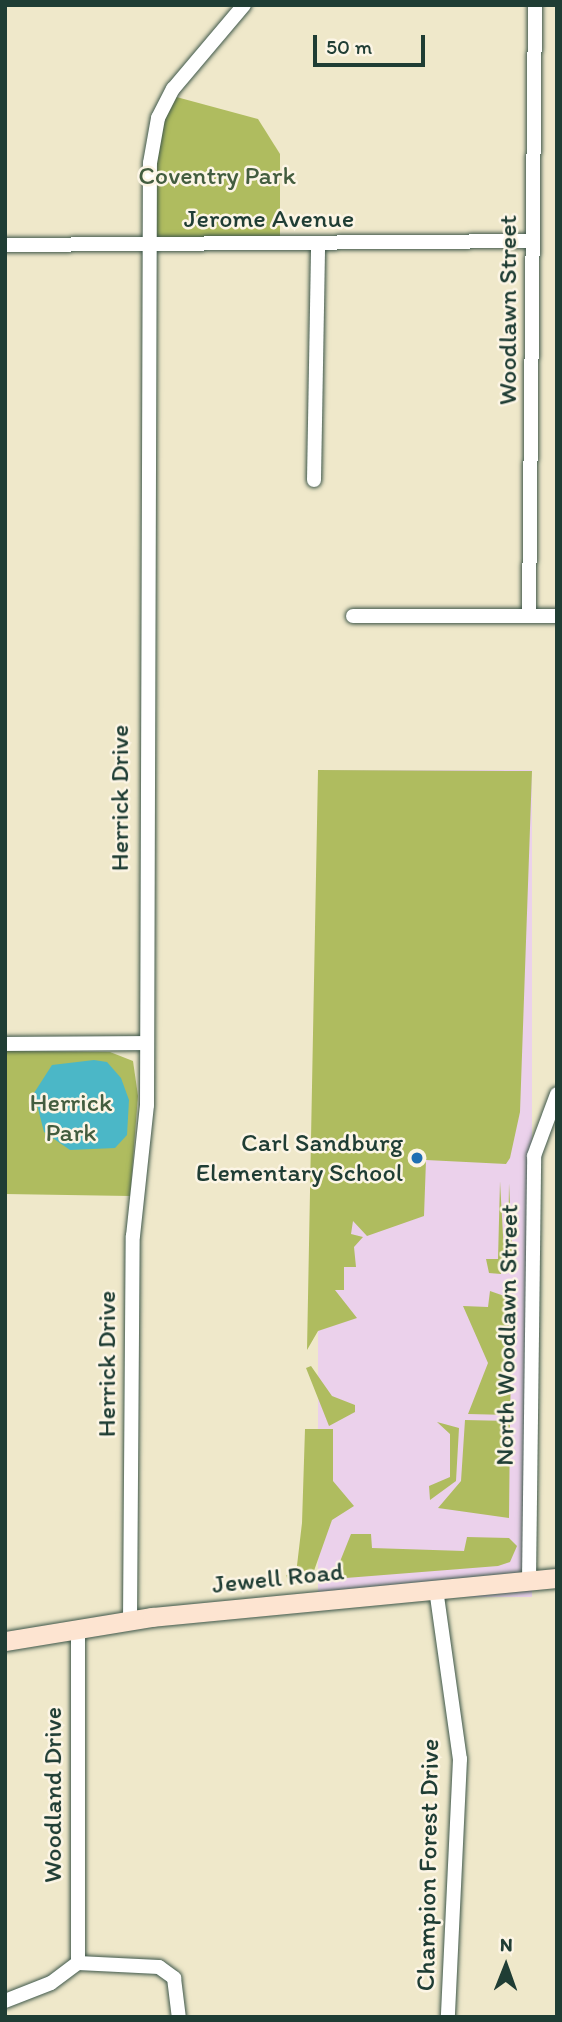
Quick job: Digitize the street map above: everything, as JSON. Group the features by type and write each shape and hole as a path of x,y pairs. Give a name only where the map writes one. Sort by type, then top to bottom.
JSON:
{"street":[{"name":"Herrick Drive","path":"130,1620 133,1236 147,1043 149,163 159,118 183,75 244,5"},
{"name":"Woodlawn Street","path":"528,616 535,5"},
{"name":"Jerome Avenue","path":"5,245 533,241"},
{"path":"314,480 317,243"},
{"path":"353,616 557,616"},
{"path":"5,1044 147,1043"},
{"name":"North Woodlawn Street","path":"529,1581 534,1156 557,1094"},
{"name":"Jewell Road","path":"5,1641 130,1620 557,1578"},
{"name":"Champion Forest Drive","path":"436,1589 460,1759 448,2017"},
{"name":"Woodland Drive","path":"78,1628 78,1962"},
{"path":"5,2001 51,1983 78,1962 159,1967 174,1978 179,2017"}],"shaded area":[{"name":"Carl Sandburg Elementary School","path":"318,770 532,770 532,1597 318,1597"}],"green space":[{"name":"Coventry Park","path":"169,95 258,119 280,154 280,241 151,241 152,163"},
{"path":"318,770 532,771 520,1112 510,1158 506,1164 426,1160 424,1216 367,1236 353,1221 351,1234 363,1237 354,1247 356,1267 344,1267 344,1290 335,1290 357,1318 318,1331 307,1350"},
{"name":"Herrick Park","path":"5,1051 110,1052 133,1061 138,1096 130,1196 5,1194"},
{"path":"500,1181 504,1253 501,1274 489,1273 486,1259 498,1259"},
{"path":"509,1183 513,1266 506,1274 508,1252"},
{"path":"490,1291 513,1299 510,1415 468,1414 488,1363 463,1306 488,1307"},
{"path":"311,1366 332,1396 355,1405 355,1412 329,1426 306,1368"},
{"path":"465,1420 510,1421 509,1518 438,1508 461,1481"},
{"path":"437,1422 459,1428 456,1481 430,1500 429,1486 450,1477 450,1434"},
{"path":"305,1429 333,1429 333,1481 354,1506 332,1520 310,1582 289,1584 286,1575 296,1574 302,1523"},
{"path":"351,1534 371,1534 372,1548 464,1551 467,1537 509,1538 517,1546 510,1562 498,1566 333,1579"}],"water":[{"path":"94,1060 107,1062 121,1078 129,1100 127,1135 115,1148 70,1150 44,1132 34,1093 52,1065"}],"place":[{"name":"Carl Sandburg Elementary School","path":"417,1158"}]}
